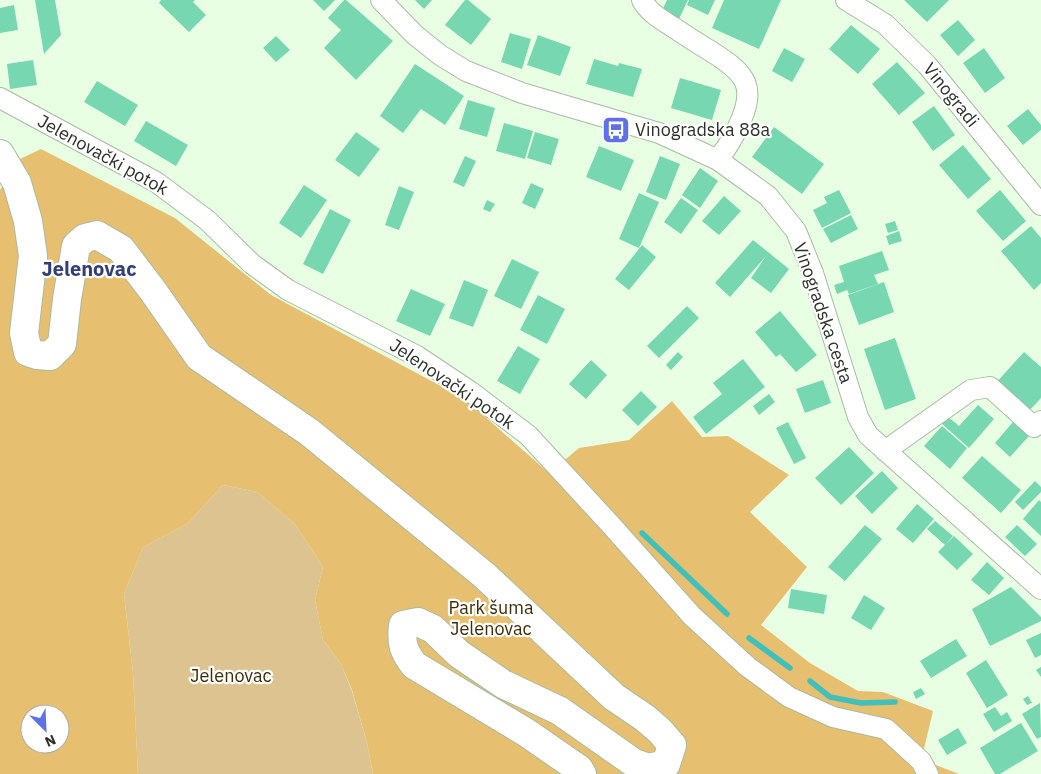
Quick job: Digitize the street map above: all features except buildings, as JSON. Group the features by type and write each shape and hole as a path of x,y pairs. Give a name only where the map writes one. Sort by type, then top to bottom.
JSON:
{"street":[{"name":"Vinogradska cesta","path":"381,0 415,35 440,55 466,71 522,93 659,133 718,160 768,196 796,232 813,273 858,417 868,435 1041,589"},
{"path":"642,0 644,5 657,17 734,66 744,78 748,92 746,108 738,128 718,160"},
{"name":"Vinogradi","path":"846,0 885,24 927,65 1041,205"},
{"name":"Jelenovački potok","path":"0,98 156,182 207,220 252,264 288,290 417,356 471,392 528,435 692,616 748,667 788,697 833,717 886,730 921,761 928,774"},
{"path":"0,154 17,183 28,221 32,247 33,256 24,333 28,352 50,356 62,344 76,246 85,238 97,235 121,249 154,291 199,357 309,432 484,575 614,697 645,718 672,745 666,764 649,768 634,763 560,711 503,684 459,654 433,629 418,622 403,625 401,639 404,652 414,665 527,733 579,769 582,774"},
{"path":"885,451 971,390 983,387 990,387 1034,426 1041,421"}],"green space":[{"name":"Park šuma Jelenovac","path":"41,149 175,218 271,295 465,399 549,473 579,448 629,440 672,401 702,437 728,436 789,475 750,512 807,567 761,625 810,663 858,691 883,692 933,711 923,753 928,762 959,774 373,774 367,743 352,690 341,664 323,640 315,600 323,567 295,524 257,492 223,485 187,524 143,547 124,594 133,673 138,774 0,774 0,190 20,159"},
{"name":"Jelenovac","path":"223,485 257,492 295,524 323,567 315,600 323,640 341,664 352,691 367,743 373,774 138,774 133,673 124,594 143,547 187,524"}],"waterway":[{"name":"Jelenovački potok","path":"642,533 727,614"},
{"name":"Jelenovački potok","path":"749,638 790,668"},
{"name":"Jelenovački potok","path":"810,681 830,697 861,703 895,702"}],"place":[{"name":"Vinogradska 88a","path":"616,130"}],"district":[{"name":"Jelenovac","path":"89,269"}]}
